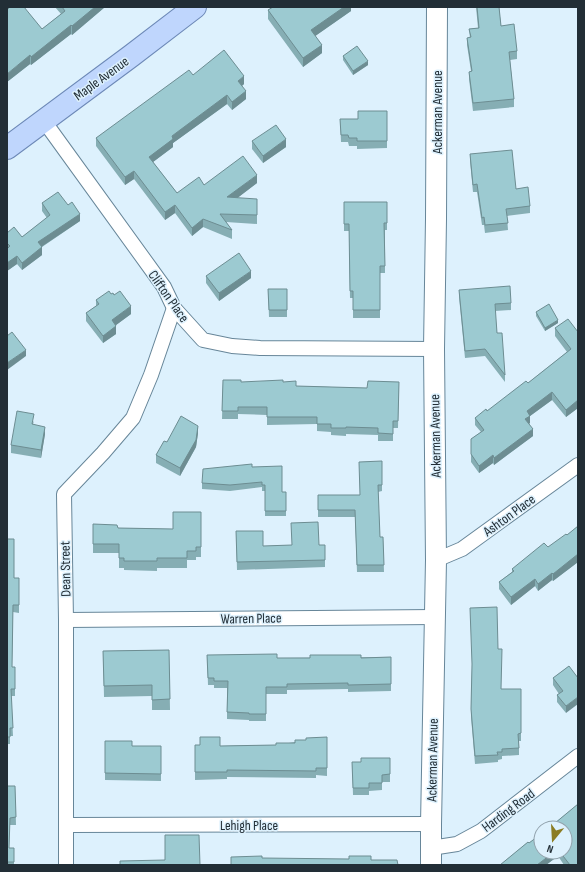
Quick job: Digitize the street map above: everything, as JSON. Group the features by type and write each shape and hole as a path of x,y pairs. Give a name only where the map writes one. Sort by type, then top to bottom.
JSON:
{"main road":[{"name":"Maple Avenue","path":"7,148 132,56 195,7"}],"street":[{"name":"Ackerman Avenue","path":"432,856 431,824 436,617 434,349 437,7"},
{"name":"Clifton Place","path":"44,120 164,287 174,308 203,340 232,346 260,348 434,349"},
{"name":"Dean Street","path":"66,865 66,620 64,494 103,453 133,418 152,375 174,308"},
{"name":"Ashton Place","path":"436,560 462,549 578,466"},
{"name":"Warren Place","path":"66,620 436,617"},
{"name":"Harding Road","path":"432,856 481,831 578,756"},
{"name":"Lehigh Place","path":"67,825 431,824"}],"building":[{"path":"10,7 24,7 42,29 65,11 62,7 95,7 7,74 7,10"},
{"path":"273,7 344,7 311,30 322,45 303,58 268,10"},
{"path":"477,7 499,7 501,26 514,24 517,51 509,52 514,99 473,103 469,72 472,71 467,38 471,37 469,29 479,28"},
{"path":"357,46 368,61 353,71 343,56"},
{"path":"224,50 244,76 238,81 246,91 232,102 227,95 172,136 173,139 149,157 177,193 199,177 204,185 243,156 257,175 227,197 257,199 257,215 220,214 232,230 203,219 192,228 175,205 165,212 134,171 125,177 96,138 189,70 193,75"},
{"path":"358,111 387,111 387,141 357,141 357,138 349,138 348,135 341,135 340,119 358,119"},
{"path":"276,125 286,139 263,156 252,141"},
{"path":"512,150 516,189 528,187 530,206 506,209 508,223 485,225 484,217 482,218 477,184 473,185 470,154"},
{"path":"58,192 68,205 72,202 80,214 38,242 42,247 22,263 17,256 7,263 7,249 10,246 7,243 7,233 14,227 22,237 50,215 42,203"},
{"path":"344,202 387,202 387,223 384,223 385,266 380,266 380,310 353,310 353,291 350,291 349,224 344,224"},
{"path":"239,253 251,271 219,293 206,276"},
{"path":"510,286 511,303 495,304 497,333 502,333 505,375 485,349 465,351 459,290"},
{"path":"268,289 287,289 287,310 269,310"},
{"path":"109,291 114,295 120,291 131,306 112,320 116,326 103,336 86,313 99,304 96,300"},
{"path":"549,304 558,320 545,328 536,312"},
{"path":"568,319 578,332 578,400 566,410 552,392 527,411 530,416 525,419 533,429 494,458 493,455 479,466 471,454 471,439 484,430 475,418 486,409 487,411 526,381 528,383 571,349 555,328"},
{"path":"12,332 26,350 7,363 7,336"},
{"path":"223,380 241,380 241,382 283,380 283,382 296,381 296,386 367,388 368,381 399,382 398,421 393,421 393,434 378,433 378,428 331,428 331,424 317,424 317,417 267,417 267,407 238,407 238,411 222,411"},
{"path":"17,411 34,414 32,424 45,427 41,450 11,445"},
{"path":"181,416 198,426 196,440 180,468 156,455 164,441 167,442"},
{"path":"382,461 382,485 378,485 380,537 383,537 384,565 357,565 355,510 318,510 318,495 360,495 359,462"},
{"path":"252,464 252,467 282,466 282,492 286,492 286,511 265,511 265,485 262,485 262,482 230,485 202,483 203,469"},
{"path":"173,512 201,512 201,547 196,547 196,551 187,551 187,558 157,558 157,561 124,561 124,558 119,558 119,544 93,544 93,524 117,525 118,528 173,529"},
{"path":"318,522 319,545 325,545 325,560 237,562 236,531 263,531 263,546 292,545 291,523"},
{"path":"578,526 578,554 538,584 535,579 511,597 499,582 514,571 512,569 544,543 548,547"},
{"path":"7,539 14,539 14,578 19,578 19,605 13,605 12,667 15,667 15,689 11,689 13,728 10,728 10,737 7,737"},
{"path":"497,607 498,649 502,649 501,689 521,689 521,733 518,734 519,748 502,749 502,752 497,752 498,755 475,756 471,709 472,664 470,608"},
{"path":"169,650 170,699 152,700 152,685 104,686 103,651"},
{"path":"277,654 277,658 310,658 310,655 361,655 361,658 391,657 391,684 287,684 287,687 266,687 266,714 227,712 228,681 214,681 214,678 208,678 207,655"},
{"path":"569,666 578,678 578,697 566,706 557,695 563,691 553,678"},
{"path":"200,737 220,737 220,746 276,745 276,743 295,743 295,740 306,740 306,738 327,737 327,768 316,768 316,771 227,770 227,772 195,772 195,745 200,745"},
{"path":"105,741 132,741 132,746 161,746 161,774 105,773"},
{"path":"361,758 390,758 390,774 382,775 382,783 369,783 369,788 353,788 352,762 361,762"},
{"path":"7,786 15,786 16,817 10,818 9,848 14,848 14,862 7,862"},
{"path":"578,804 578,865 570,865 566,860 573,860 573,820 559,820"},
{"path":"165,835 199,835 200,865 120,865 120,861 165,860"},
{"path":"533,840 533,860 544,860 537,865 500,865 528,842 529,843"},
{"path":"262,856 262,858 349,859 349,856 371,856 371,860 397,860 398,865 231,865 231,857"}]}
